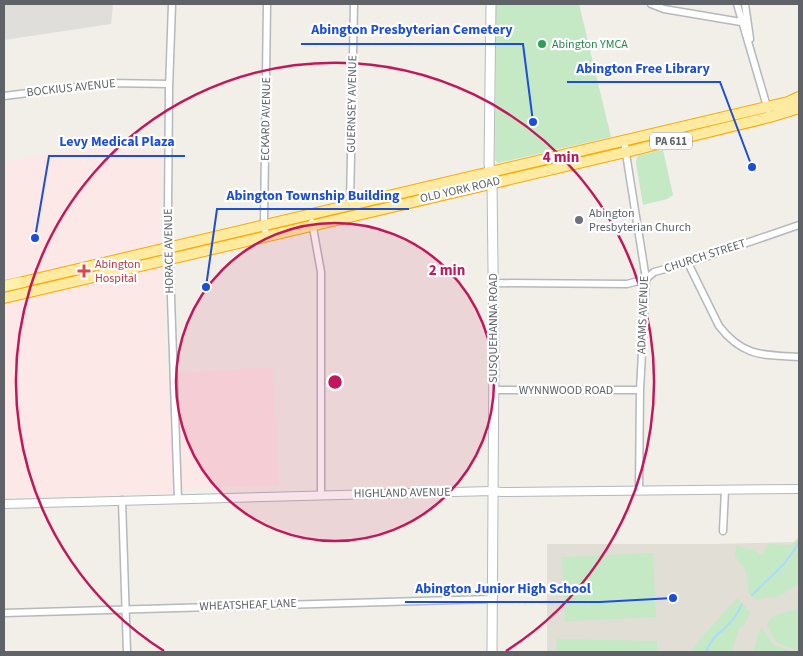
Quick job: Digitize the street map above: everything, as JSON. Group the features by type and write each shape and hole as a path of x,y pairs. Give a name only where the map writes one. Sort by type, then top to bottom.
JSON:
{"highway":[{"name":"OLD YORK ROAD","path":"4,298 265,230 492,178 624,141 788,102 799,97"},
{"name":"OLD YORK ROAD","path":"310,219 350,204 626,152 770,117 799,108"},
{"name":"OLD YORK ROAD","path":"23,282 169,254"}],"main road":[{"name":"SUSQUEHANNA ROAD","path":"491,4 489,164 492,178 493,283 492,652"},
{"name":"OLD YORK ROAD","path":"4,286 23,282"}],"street":[{"name":"HORACE AVENUE","path":"172,4 168,184 178,499"},
{"name":"ECKARD AVENUE","path":"265,230 267,4"},
{"name":"GUERNSEY AVENUE","path":"350,204 354,4"},
{"path":"651,4 664,9 741,22"},
{"path":"737,4 770,117"},
{"path":"745,4 750,46"},
{"name":"BOCKIUS AVENUE","path":"4,96 108,83 169,84"},
{"name":"ADAMS AVENUE","path":"624,141 646,279 640,390 639,490"},
{"path":"310,219 321,272 321,495"},
{"name":"CHURCH STREET","path":"493,283 627,284 646,279 654,272 688,263 799,225"},
{"path":"688,263 716,321 725,334 751,352 762,356 799,357"},
{"name":"WYNNWOOD ROAD","path":"493,390 640,390"},
{"name":"HIGHLAND AVENUE","path":"4,504 492,491 799,489"},
{"path":"723,531 724,490"},
{"path":"122,500 127,652"},
{"name":"WHEATSHEAF LANE","path":"4,613 492,599"}],"shaded area":[{"path":"4,4 113,4 111,24 4,40"},
{"name":"Abington Hospital","path":"94,146 161,152 166,374 273,367 279,485 195,488 171,493 4,498 4,162"},
{"path":"799,542 799,652 547,652 547,544"}],"green space":[{"name":"Abington YMCA","path":"496,4 579,4 611,137 498,163 495,160"},
{"path":"663,150 673,195 667,199 643,205 636,163 637,157"},
{"path":"799,532 799,583 774,598 772,596 756,600 749,593 746,571 735,556 736,546 754,550 762,556 768,544 791,545 798,538"},
{"path":"653,553 656,617 565,621 562,557"},
{"path":"737,598 750,612 744,626 739,628 732,652 691,652 702,637"},
{"path":"799,608 799,651 777,643 767,627 767,623 773,616"},
{"path":"761,627 773,644 792,652 753,652"},
{"path":"557,639 657,641 657,652 556,652"}],"waterway":[{"path":"752,595 784,564 799,543"},
{"path":"706,652 712,641 730,623 742,604"}],"place":[{"name":"Abington YMCA","path":"542,44"},
{"name":"Abington Presbyterian Cemetery","path":"533,122"},
{"name":"Abington Free Library","path":"752,167"},
{"name":"Abington Presbyterian Church","path":"579,220"},
{"name":"Levy Medical Plaza","path":"35,238"},
{"name":"Abington Hospital","path":"84,271"},
{"name":"Abington Township Building","path":"206,287"},
{"name":"Abington Junior High School","path":"673,598"}]}
